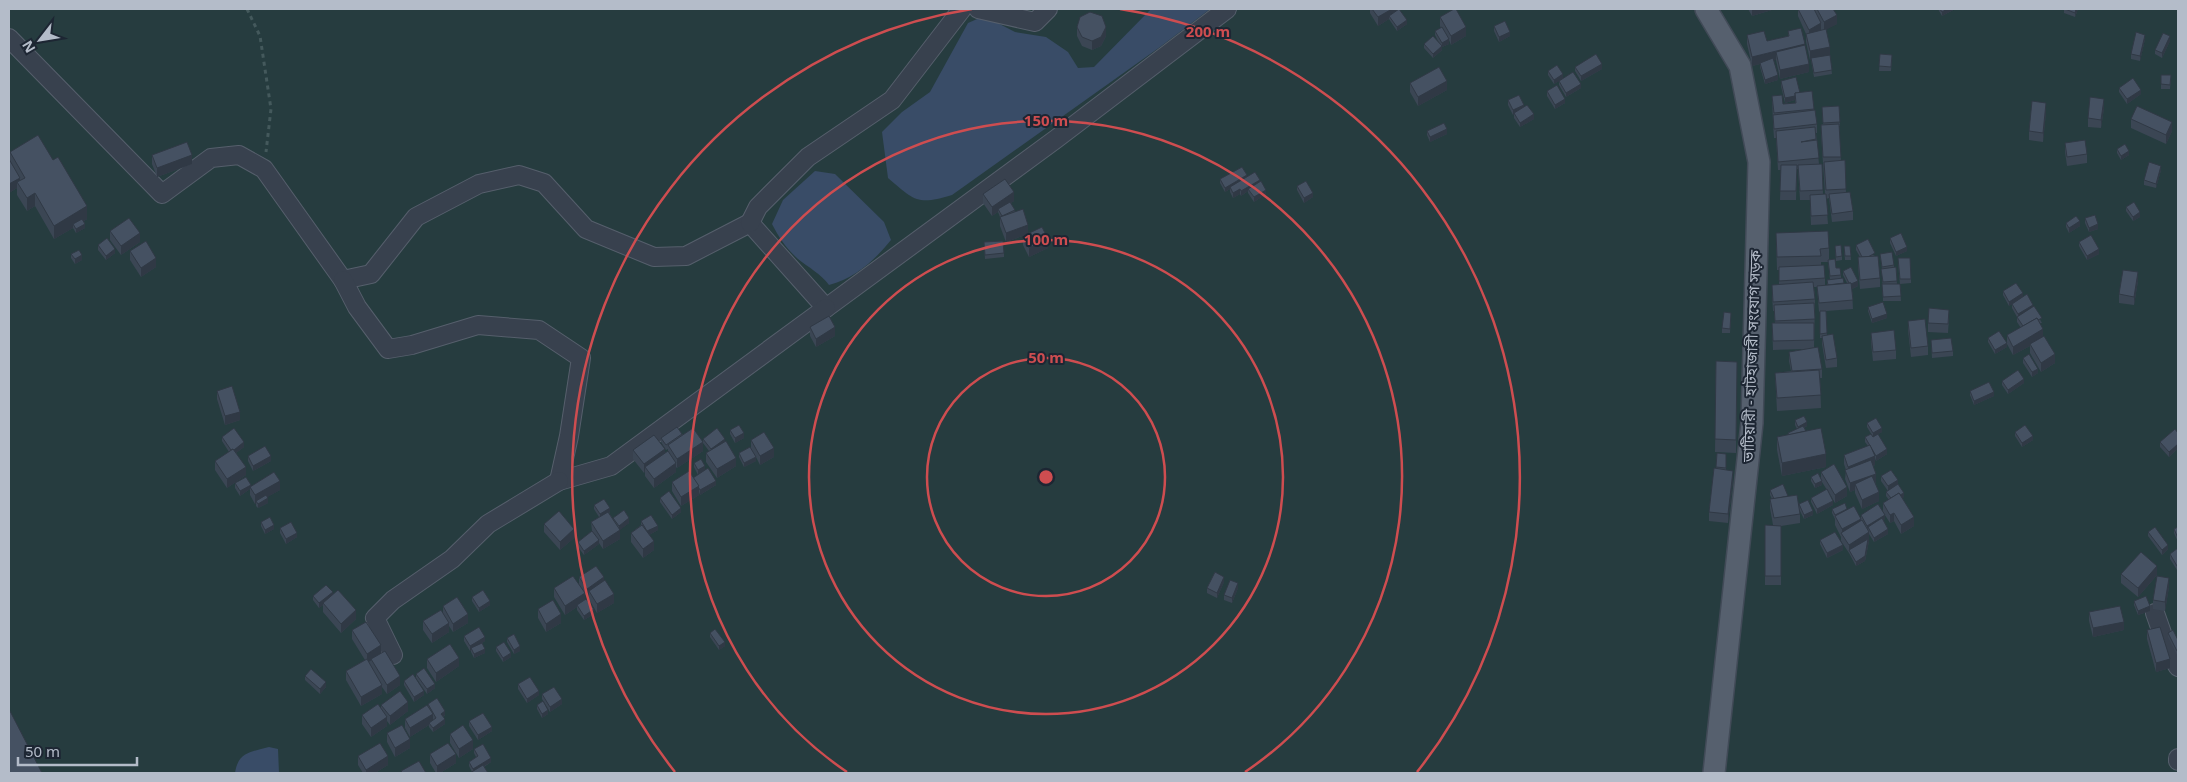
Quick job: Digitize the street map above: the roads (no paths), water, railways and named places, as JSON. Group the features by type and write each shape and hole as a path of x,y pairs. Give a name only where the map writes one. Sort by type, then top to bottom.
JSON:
{"main road":[{"name":"ভাটিয়ারী - হাটহাজারী সংযোগ সড়ক","path":"1706,9 1740,66 1759,162 1752,423 1714,773"}],"street":[{"path":"343,280 371,274 416,217 479,184 519,175 544,182 586,229 654,257 686,256 750,223 758,207 808,157 892,100 962,9"},
{"path":"978,9 1035,22 1048,9"},
{"path":"393,655 375,618 393,600 452,559 488,524 559,481 611,466 1024,162 1227,9"},
{"path":"9,38 162,194 211,158 239,155 264,170 343,280 356,307 388,350 412,346 478,325 539,330 581,358 569,436 559,481"},
{"path":"750,223 826,308"},
{"path":"2155,613 2168,650 2178,667"}],"water":[{"path":"1151,9 1210,9 1160,47 952,195 931,200 917,199 910,196 888,178 882,132 902,112 930,92 968,23 984,16 1015,32 1046,37 1068,52 1078,68 1094,67"},
{"path":"815,171 835,174 884,222 891,240 863,268 847,278 829,285 790,251 780,239 772,224 783,200"},
{"path":"269,747 278,749 279,773 235,773 242,757 251,752"}]}
